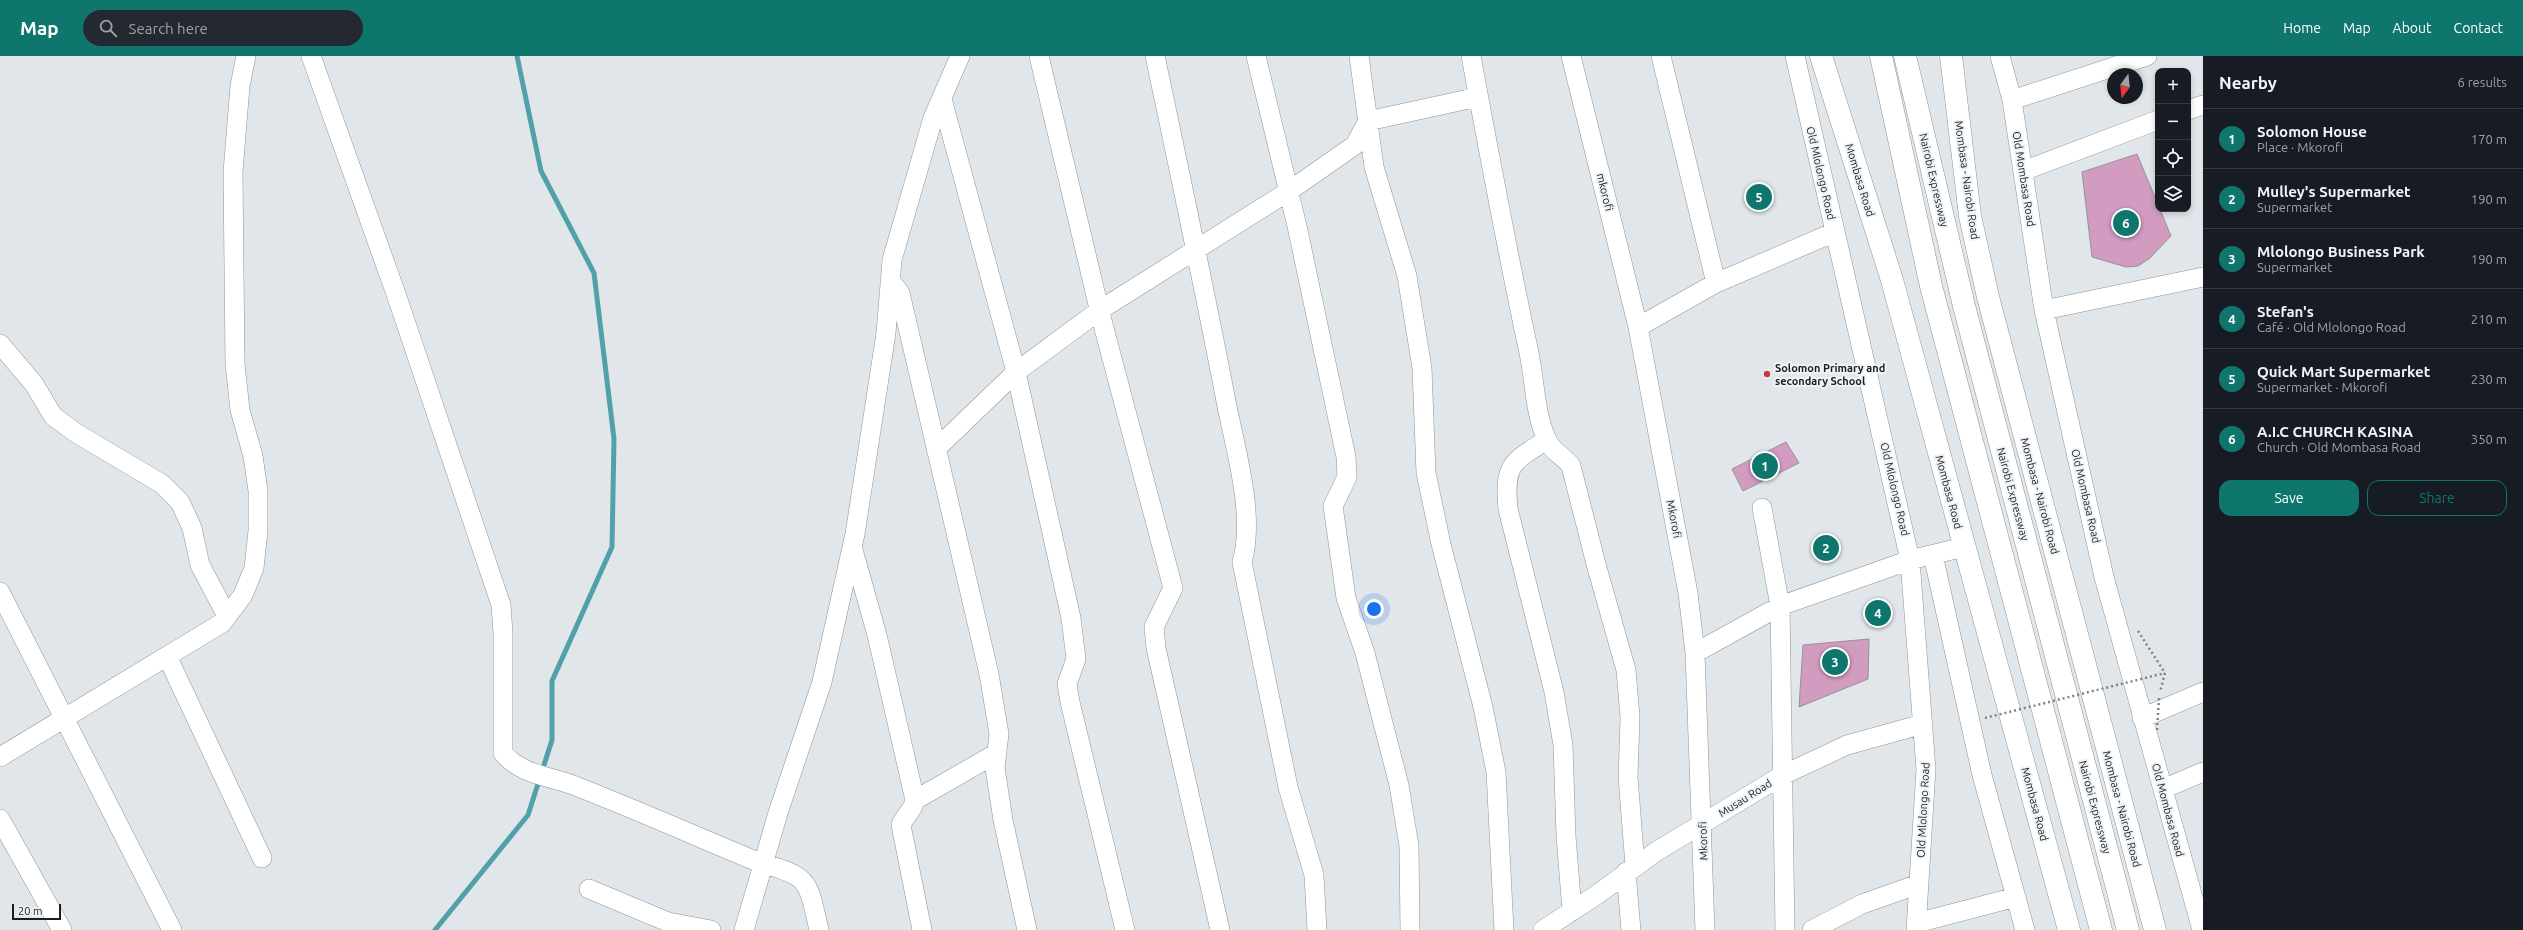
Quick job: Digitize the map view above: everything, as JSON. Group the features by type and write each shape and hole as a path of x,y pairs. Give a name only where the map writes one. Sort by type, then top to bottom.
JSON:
{"highway":[{"name":"Mombasa Road","path":"1821,56 1892,280 2069,930"},
{"path":"1881,56 1931,286 2101,930"},
{"name":"Nairobi Expressway","path":"1905,56 1964,306 2128,930"},
{"name":"Mombasa - Nairobi Road","path":"1951,56 1970,216 1988,297 2155,930"}],"street":[{"path":"0,757 222,623 243,595 254,568 258,531 258,491 252,456 240,410 235,341 233,172 240,86 246,56"},
{"path":"311,56 396,294 501,605 503,633 503,752 510,762 527,771 572,785 763,864 792,871 805,881 812,898 819,930"},
{"path":"744,930 763,864 822,682 852,548 873,428 892,260 933,118 960,56"},
{"path":"1039,56 1100,310 1173,588 1154,627 1156,648 1220,930"},
{"path":"1155,56 1196,249 1244,496 1248,532 1242,562 1288,787 1314,875 1317,930"},
{"path":"1256,56 1289,191 1346,457 1347,478 1333,506 1346,598 1364,653 1399,785 1409,846 1410,930"},
{"path":"1359,56 1374,167 1407,276 1422,368 1426,472 1441,544 1483,706 1496,772 1504,930"},
{"path":"1470,56 1530,356 1539,414 1547,440 1554,450 1566,459 1571,466 1596,564 1626,670 1630,717 1628,778 1631,869 1631,930"},
{"name":"mkorofi","path":"1571,56 1638,327"},
{"path":"1661,56 1716,283"},
{"name":"Old Mlolongo Road","path":"1795,56 1910,560 1926,769 1917,926"},
{"name":"Old Mombasa Road","path":"2000,56 2012,100 2044,310 2104,577 2142,718 2198,897 2202,930"},
{"path":"2012,100 2147,56"},
{"path":"936,449 1016,372 1100,310 1289,191 1355,145 1368,121 1478,97"},
{"path":"942,99 1016,372 1071,618 1076,659 1067,684 1070,702 1125,930"},
{"path":"2191,109 2203,105"},
{"path":"2023,171 2155,121"},
{"path":"1638,327 1716,283 1835,232"},
{"path":"2044,310 2203,277"},
{"path":"890,280 900,294 989,674 999,734 996,768 1003,820 1027,930"},
{"name":"Mkorofi","path":"1638,327 1688,593 1695,653 1695,692 1703,824 1706,930"},
{"path":"0,344 34,384 53,416 76,433 162,484 180,502 192,528 200,565 227,616"},
{"path":"1547,440 1519,457 1508,470 1506,489 1508,509 1554,692 1563,745 1568,919"},
{"path":"1762,508 1780,606 1785,930"},
{"path":"1695,653 1780,606 1910,560 1964,547"},
{"path":"852,548 877,635 915,800 913,809 904,818 901,825 922,930"},
{"path":"1933,555 1982,775 2025,930"},
{"path":"0,592 172,930"},
{"path":"167,656 262,858"},
{"path":"2142,718 2203,692"},
{"name":"Musau Road","path":"1543,930 1568,919 1631,869 1783,775 1847,745 1923,724"},
{"path":"915,800 997,753"},
{"path":"2163,789 2203,772"},
{"path":"0,819 62,930"},
{"path":"1812,930 1862,904 1919,884"},
{"path":"589,889 668,922 712,930"},
{"path":"1917,926 2016,897"}],"path":[{"path":"1985,718 2165,673 2159,698 2158,730"}],"building":[{"path":"2137,154 2155,197 2155,212 2161,212 2171,236 2150,258 2138,266 2126,267 2092,257 2082,172"},
{"path":"1786,442 1799,463 1743,491 1732,469"},
{"path":"1869,639 1868,679 1799,707 1803,645"}],"waterway":[{"path":"435,930 528,815 552,740 552,681 612,547 614,439 594,273 541,171 517,56"}],"place":[{"name":"Quick Mart Supermarket","path":"1759,197"},
{"name":"A.I.C CHURCH KASINA","path":"2126,223"},
{"name":"Solomon Primary and secondary School","path":"1767,374"},
{"name":"Solomon House","path":"1765,466"},
{"name":"Mulley's Supermarket","path":"1826,548"},
{"name":"Stefan's","path":"1878,613"},
{"name":"Mlolongo Business Park","path":"1835,662"}]}
